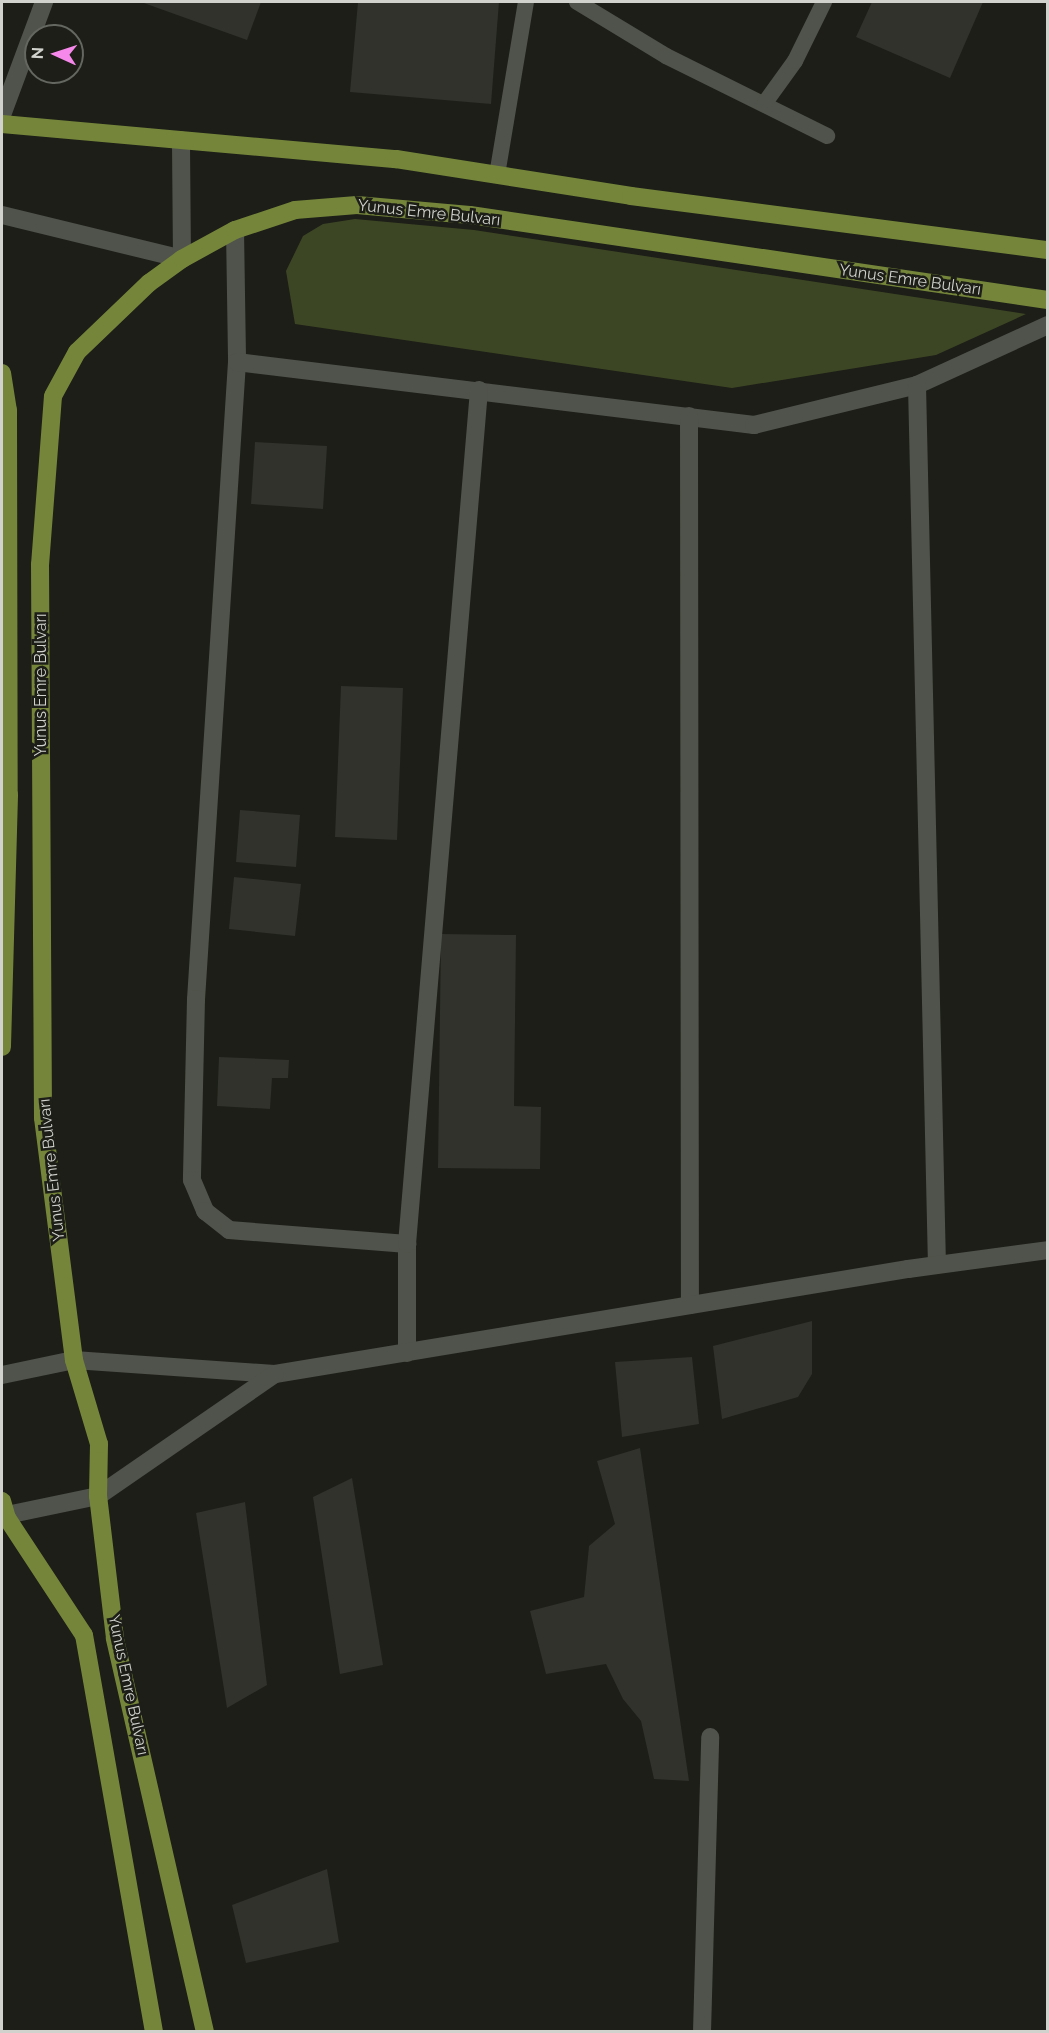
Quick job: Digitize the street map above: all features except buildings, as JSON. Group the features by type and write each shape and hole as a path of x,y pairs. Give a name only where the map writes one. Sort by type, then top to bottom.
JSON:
{"main road":[{"path":"2,124 396,159 497,175 1047,250"},
{"name":"Yunus Emre Bulvarı","path":"205,2031 115,1638 98,1496 99,1444 74,1360 44,1118 40,565 53,396 77,352 108,320 182,259 235,231 295,210 357,204 470,215 1047,300"},
{"name":"Yunus Emre Bulvarı","path":"2,373 8,410 9,784 2,1047"},
{"name":"Yunus Emre Bulvarı","path":"3,1512 84,1635 154,2031"}],"street":[{"path":"2,115 44,2"},
{"path":"2,215 182,259 182,140"},
{"path":"235,231 237,363 196,999 192,1180 205,1210 229,1230 406,1244"},
{"path":"237,363 479,390 754,425 917,385 1047,325"},
{"path":"917,385 937,1265"},
{"path":"407,1353 406,1244 479,390"},
{"path":"689,416 690,1305"},
{"path":"2,1375 74,1360 275,1374 937,1265 1047,1250"},
{"path":"3,1512 98,1496 275,1374"},
{"path":"702,2031 710,1737"}],"lane":[{"path":"497,175 526,2"},
{"path":"577,2 666,56 827,136"},
{"path":"764,104 795,61 824,2"}],"green space":[{"path":"355,219 474,230 1026,314 936,355 732,388 295,324 286,271 303,236 323,224"}]}
